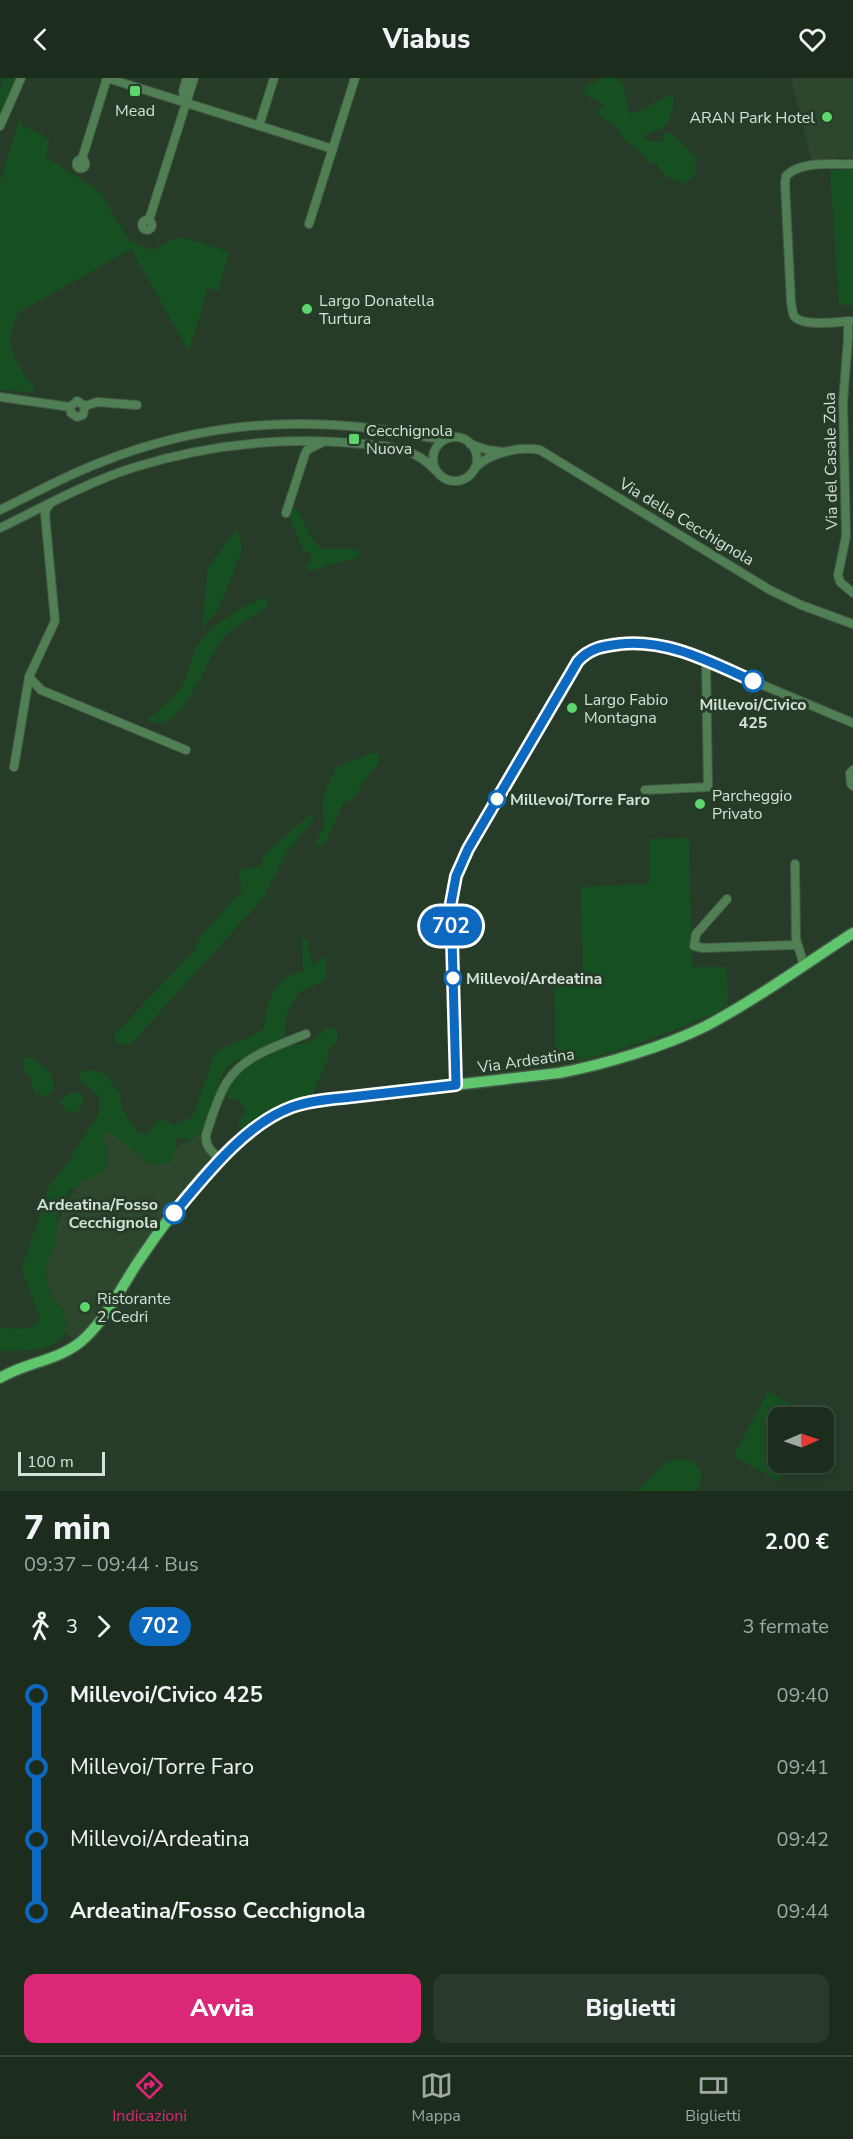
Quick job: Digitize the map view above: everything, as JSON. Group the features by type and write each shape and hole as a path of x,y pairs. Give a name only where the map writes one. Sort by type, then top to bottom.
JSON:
{"main road":[{"name":"Via Ardeatina","path":"0,1378 18,1369 59,1355 85,1338 164,1226 220,1160 262,1124 296,1105 578,1069 648,1048 719,1019 853,933"}],"street":[{"path":"0,126 21,78"},
{"path":"82,159 107,78 333,149"},
{"path":"185,102 183,91 187,78"},
{"path":"148,220 194,78"},
{"path":"259,126 274,78"},
{"path":"309,224 355,78"},
{"path":"850,321 806,322 797,319 793,314 785,183 786,176 797,168 813,165 853,164"},
{"name":"Via del Casale Zola","path":"850,321 843,398 847,533 838,575 840,582 853,593"},
{"path":"0,397 70,407 77,401 86,406 97,402 137,405"},
{"path":"0,510 97,463 157,443 204,432 252,426 303,424 398,431 438,439 457,437 470,444 476,453 475,468 468,477 453,482 440,476 426,460 405,450 325,441 239,444 180,454 131,468 0,528"},
{"path":"435,470 433,454 441,442 449,438"},
{"path":"290,441 301,446 305,454"},
{"path":"286,513 307,450 325,441"},
{"name":"Via della Cecchignola","path":"470,444 488,450 507,452 532,449 545,453 770,590 801,605 853,624"},
{"name":"Via della Cecchignola","path":"475,468 488,459 507,452"},
{"path":"14,767 29,677 55,621 46,527 46,509 51,503"},
{"path":"31,513 38,512 46,527"},
{"path":"456,1085 451,911 456,876 468,849 578,661 595,648 625,644 656,644 680,650 853,723"},
{"path":"645,790 708,787 706,661"},
{"path":"29,677 40,690 186,750"},
{"path":"853,770 850,773 853,786"},
{"path":"795,864 797,945 804,965"},
{"path":"727,899 696,934 694,946 703,948 797,945"},
{"path":"220,1160 208,1147 206,1135 228,1080 259,1054 306,1034"}],"shaded area":[{"name":"ARAN Park Hotel","path":"791,78 853,78 853,159 847,160 845,157 812,162"},
{"path":"108,1125 155,1156 191,1140 200,1132 216,1161 163,1217 89,1327 76,1340 65,1333 66,1322 62,1309 53,1298 48,1285 47,1265 41,1254"}],"green space":[{"path":"4,78 17,78 0,117 0,88"},
{"path":"599,78 617,78 623,84 629,113 640,111 672,95 673,108 668,122 662,128 643,137 647,141 663,142 664,134 670,132 695,157 696,173 684,184 665,176 657,164 650,163 635,147 624,140 615,125 600,116 597,112 605,105 584,94 586,85 598,81"},
{"path":"21,115 22,125 49,141 46,157 98,190 130,242 152,250 174,238 184,238 229,252 219,291 208,288 189,351 131,249 19,312 13,324 11,344 17,361 35,389 32,392 0,390 0,182"},
{"path":"853,169 853,305 839,305 830,170"},
{"path":"296,508 314,541 321,549 352,549 359,552 359,557 309,571 307,567 312,561 310,554 303,550 288,514"},
{"path":"237,529 242,546 241,553 219,608 202,629 208,568"},
{"path":"262,598 267,600 267,606 232,629 222,639 182,708 171,718 160,723 147,720 181,688 194,653 205,636 233,613"},
{"path":"372,753 379,754 379,763 352,800 343,803 326,842 319,846 315,844 325,824 323,795 337,767"},
{"path":"312,813 313,821 288,850 263,898 131,1044 124,1045 115,1042 114,1035 193,952 202,934 242,891 239,873 244,869 260,866 266,853"},
{"path":"689,838 692,967 727,967 728,1005 659,1036 599,1056 556,1066 554,975 583,974 581,887 649,884 649,839"},
{"path":"302,939 307,939 312,966 323,957 326,960 326,980 300,991 287,1012 284,1039 287,1045 304,1043 314,1040 326,1028 334,1028 338,1034 337,1043 329,1048 328,1059 312,1096 284,1105 245,1129 239,1129 239,1121 246,1111 238,1099 228,1099 228,1084 234,1075 256,1063 257,1056 232,1064 225,1071 205,1127 191,1140 176,1138 175,1153 169,1163 155,1165 143,1160 142,1153 136,1154 115,1135 105,1133 102,1137 108,1155 106,1169 92,1178 81,1181 77,1188 69,1189 57,1219 57,1233 47,1264 50,1292 63,1311 66,1325 64,1335 48,1347 23,1351 0,1351 0,1328 28,1327 40,1318 22,1271 48,1188 99,1114 99,1096 81,1081 79,1076 82,1071 98,1070 107,1076 120,1095 121,1107 139,1133 146,1134 158,1120 175,1125 192,1117 215,1054 227,1046 253,1036 264,1028 267,1008 276,989 293,974 303,971"},
{"path":"31,1057 49,1072 53,1080 52,1093 46,1096 35,1094 32,1079 24,1071 24,1059"},
{"path":"69,1093 79,1093 84,1098 78,1112 70,1112 61,1105 60,1102"},
{"path":"768,1392 796,1407 768,1407 768,1473 782,1473 778,1481 733,1456"},
{"path":"680,1458 693,1461 701,1472 700,1486 697,1491 636,1491 666,1463"}],"bus line":[{"name":"702","path":"174,1213 239,1142 288,1108 314,1101 456,1085 451,911 456,876 468,849 578,661 584,655 605,645 656,644 680,650 753,681"}],"place":[{"name":"Mead","path":"135,91"},
{"name":"ARAN Park Hotel","path":"827,117"},
{"name":"Largo Donatella Turtura","path":"307,309"},
{"name":"Cecchignola Nuova","path":"354,439"},
{"name":"Millevoi/Civico 425","path":"753,681"},
{"name":"Largo Fabio Montagna","path":"572,708"},
{"name":"Millevoi/Torre Faro","path":"497,799"},
{"name":"Parcheggio Privato","path":"700,804"},
{"name":"Millevoi/Ardeatina","path":"453,978"},
{"name":"Ardeatina/Fosso Cecchignola","path":"174,1213"},
{"name":"Ristorante 2 Cedri","path":"85,1307"}]}
